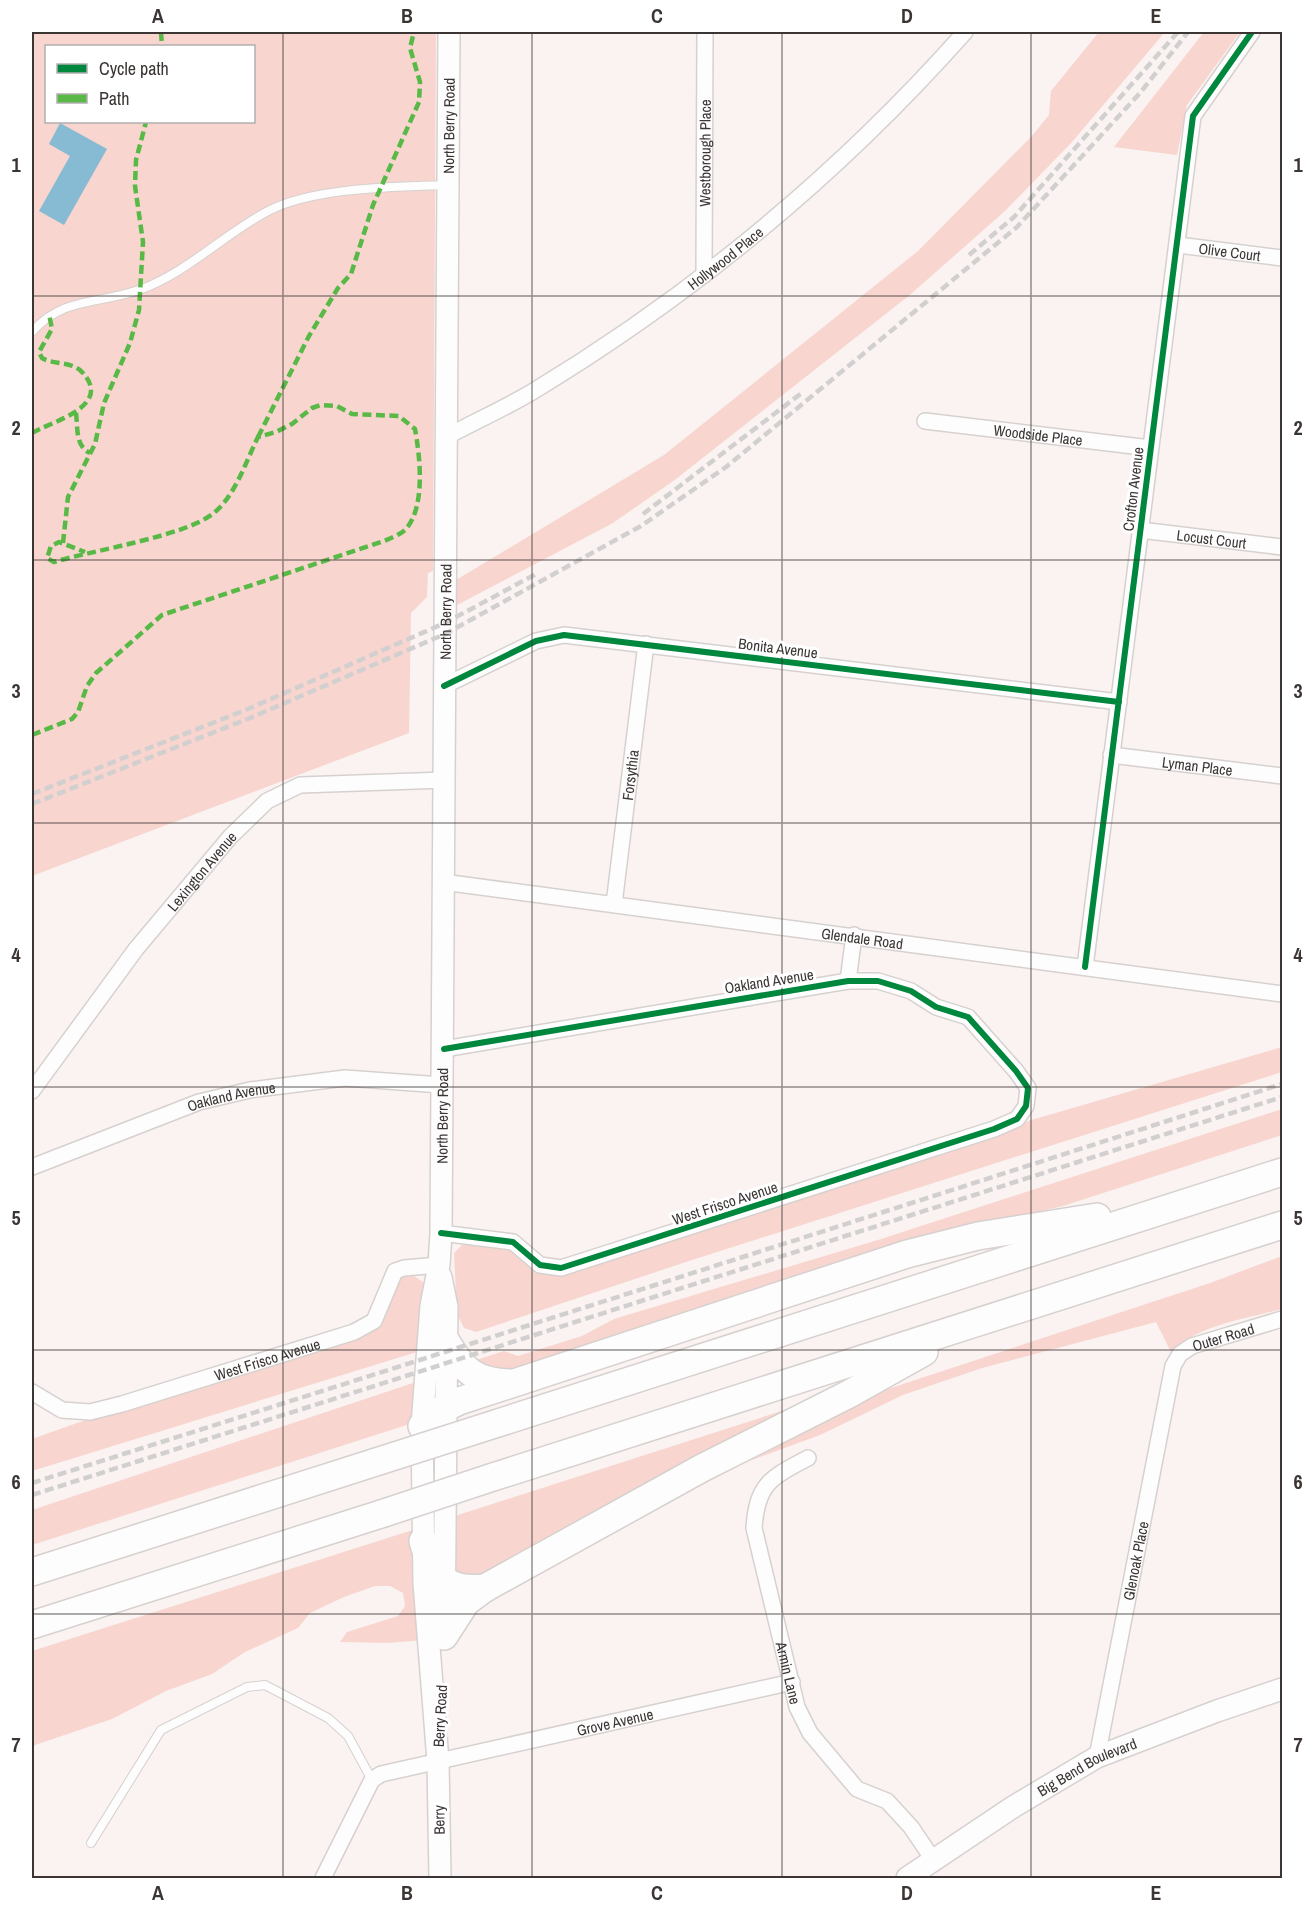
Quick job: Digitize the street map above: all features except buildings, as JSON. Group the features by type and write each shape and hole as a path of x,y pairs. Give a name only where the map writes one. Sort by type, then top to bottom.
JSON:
{"highway":[{"path":"32,1572 1282,1172"},
{"path":"422,1426 433,1414 447,1406 907,1254 978,1236 1184,1203"},
{"path":"32,1625 1282,1225"},
{"path":"444,1636 466,1602 485,1588 702,1468 849,1394 974,1323"},
{"path":"447,1343 462,1367 476,1377 495,1382 517,1383"},
{"path":"423,1541 434,1569 445,1582 471,1589 485,1588"}],"main road":[{"name":"North Berry Road","path":"422,1426 431,1306 439,1265 441,1233 449,32"},
{"name":"North Berry Road","path":"439,1265 447,1307 447,1406"},
{"name":"Berry Road","path":"438,1761 444,1636 447,1406"},
{"name":"Berry Road","path":"422,1426 423,1541 438,1761"},
{"name":"Big Bend Boulevard","path":"907,1878 1013,1807 1097,1757 1282,1689"},
{"name":"Berry","path":"438,1761 440,1878"}],"street":[{"name":"Westborough Place","path":"704,275 705,32"},
{"name":"Hollywood Place","path":"448,436 531,392 622,334 704,275 857,146 965,32"},
{"name":"Crofton Avenue","path":"1085,967 1193,116 1252,32"},
{"name":"Olive Court","path":"1178,245 1282,258"},
{"name":"Woodside Place","path":"925,421 1150,448"},
{"name":"Locust Court","path":"1140,530 1282,547"},
{"name":"Bonita Avenue","path":"444,686 528,644 548,637 581,635 1119,702"},
{"name":"Forsythia","path":"614,904 646,644"},
{"name":"Lyman Place","path":"1111,755 1282,776"},
{"name":"Lexington Avenue","path":"32,1091 136,949 231,837 267,801 300,785 445,780"},
{"name":"Glendale Road","path":"443,882 854,935 1282,994"},
{"path":"848,981 854,935"},
{"name":"Oakland Avenue","path":"444,1049 848,981 878,981 911,991 936,1007 968,1017 1016,1071 1028,1088 1026,1106 1017,1119"},
{"name":"Oakland Avenue","path":"32,1167 199,1102 250,1090 345,1078 441,1085"},
{"name":"West Frisco Avenue","path":"441,1233 513,1242 540,1265 561,1268 994,1129 1017,1119"},
{"name":"West Frisco Avenue","path":"32,1392 62,1410 90,1412 354,1332 374,1321 395,1271 439,1265"},
{"name":"Outer Road","path":"1173,1366 1180,1354 1192,1346 1282,1319"},
{"name":"Glenoak Place","path":"1097,1757 1173,1366"},
{"name":"Armin Lane","path":"808,1458 782,1472 762,1490 756,1504 754,1528 797,1707 810,1733 857,1789 887,1801 911,1827 934,1861"},
{"name":"Grove Avenue","path":"438,1761 792,1682"},
{"path":"323,1878 372,1780 381,1774 438,1761"}],"lane":[{"path":"32,332 43,318 58,310 140,290 169,276 270,210 324,195 449,185"},
{"path":"90,1843 160,1730 247,1687 265,1685 328,1718 348,1736 372,1780"}],"shaded area":[{"path":"32,32 436,32 433,571 428,573 427,597 411,613 409,733 32,876"},
{"path":"1099,32 1165,32 1072,142 1005,211 911,294 676,479 613,523 457,605 456,580 664,455 918,251 1031,137 1049,115 1051,91"},
{"path":"1204,32 1240,32 1187,105 1177,155 1114,147"},
{"path":"1282,1047 1282,1072 695,1259 476,1332 464,1328 457,1314 454,1253 462,1245 481,1243 505,1246 537,1272 564,1275 1002,1135 1028,1121"},
{"path":"1282,1109 1282,1135 1063,1206 1019,1216 516,1370 501,1372 473,1361 504,1351 518,1356 582,1336 614,1319 878,1240"},
{"path":"1282,1256 1282,1309 1208,1329 1182,1343 1171,1352 1156,1322 982,1368 903,1395 820,1435 727,1469 852,1403 891,1388 1210,1283"},
{"path":"414,1276 423,1282 426,1290 420,1351 32,1471 32,1439 77,1423 367,1335 379,1321 401,1277"},
{"path":"416,1382 413,1423 32,1545 32,1510"},
{"path":"791,1408 792,1413 474,1582 452,1572 452,1517"},
{"path":"416,1529 425,1640 387,1643 340,1642 347,1632 398,1616 405,1606 403,1593 390,1586 375,1586 310,1613 298,1628 245,1652 212,1674 166,1691 112,1719 32,1746 32,1651"}],"water":[{"path":"60,123 107,149 64,225 39,211 70,156 49,144"}],"railway":[{"path":"969,255 1014,217 1178,32"},
{"path":"32,804 250,718 445,634 641,526 726,467 1017,227 1140,93 1188,32"},
{"path":"643,514 803,392"},
{"path":"32,794 248,709 445,623 536,574"},
{"path":"32,1483 1282,1084"},
{"path":"32,1495 1282,1097"}],"marked path":[{"path":"161,32 162,45"},
{"path":"258,437 309,336 338,288 351,274 373,205 419,102 420,82 410,48 414,32"},
{"path":"63,543 68,497 95,444 104,403 130,343 139,310 143,242 135,186 136,160 146,123"},
{"path":"32,433 76,411 86,403 91,394 90,383 77,368 42,358 39,352 52,329 49,314"},
{"path":"32,735 72,719 78,712 87,686 96,673 162,615 384,541 405,530 412,520 419,495 420,467 415,429 399,416 352,414 337,406 321,405 312,408 292,424 258,437 229,496 215,512 202,521 162,535 54,562 47,558 51,546 59,542 85,552"},
{"path":"76,413 80,441 85,450 90,453"}],"cycle path":[{"path":"1085,967 1193,116 1252,32"},
{"path":"444,686 536,641 564,635 1119,702"},
{"path":"441,1233 513,1242 540,1265 561,1268 994,1129 1017,1119 1026,1106 1028,1088 1016,1071 968,1017 936,1007 911,991 878,981 848,981 444,1049"}]}
